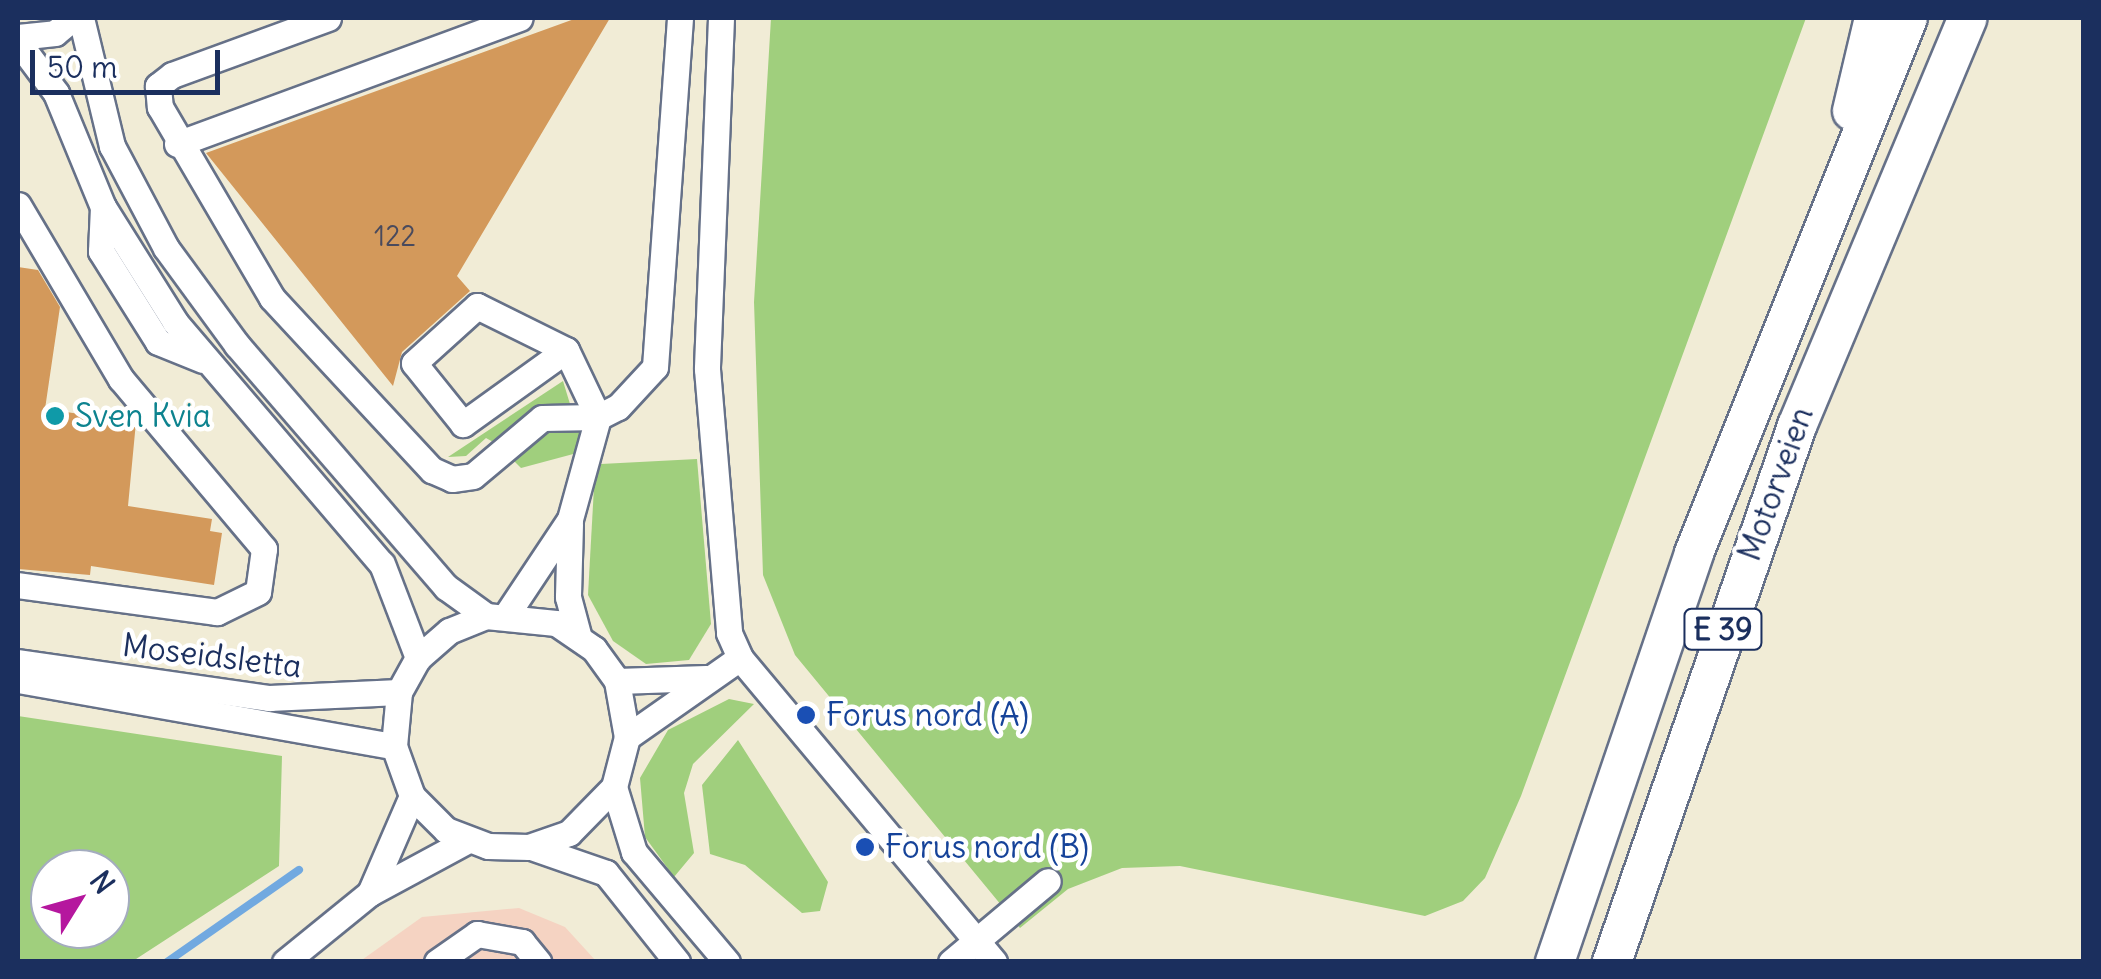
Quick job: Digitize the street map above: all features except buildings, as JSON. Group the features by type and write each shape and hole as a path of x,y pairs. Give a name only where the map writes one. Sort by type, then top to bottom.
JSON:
{"highway":[{"name":"E 39","path":"1842,168 1874,18"},
{"name":"Motorveien","path":"1555,962 1694,553 1842,168 1908,18"},
{"name":"Motorveien","path":"1612,962 1797,426 1968,18"}],"street":[{"path":"73,18 55,34 18,40 56,93 70,134 104,207 206,362 362,536 397,594 418,658"},
{"path":"81,18 98,110 166,248 411,547 497,615 578,636"},
{"path":"328,18 158,86 177,144 272,298 432,470 473,476 542,418 598,417 640,391 661,340 680,18"},
{"path":"177,144 520,18"},
{"path":"721,18 707,369 719,582 740,658 994,962"},
{"path":"18,69 70,134"},
{"path":"18,206 122,379 264,549 258,592 217,612 18,586"},
{"path":"530,847 570,833 614,787 628,737 617,682 578,636 568,598 570,518 598,417 566,350 477,306 414,363 463,424 566,350"},
{"path":"570,518 497,615 448,631 418,658 399,692 394,746 412,796 468,840 530,847 606,873 676,962"},
{"path":"628,737 706,678 740,658"},
{"name":"Moseidsletta","path":"18,662 269,698 399,692"},
{"path":"617,682 706,678"},
{"name":"Moseidsletta","path":"18,680 394,746"},
{"path":"614,787 634,852 726,962"},
{"path":"370,893 412,796"},
{"path":"285,962 370,893 468,840"},
{"path":"950,962 1048,881"},
{"path":"438,962 477,934 522,942 538,962"}],"shaded area":[{"path":"519,908 565,927 596,961 359,962 422,917"}],"green space":[{"path":"771,18 1806,18 1521,796 1485,878 1463,901 1425,916 1180,866 1122,868 1068,889 1020,928 795,655 763,575 754,302"},
{"path":"563,381 570,404 532,411 495,443 486,438 466,456 448,457"},
{"path":"541,429 580,429 577,453 521,468 511,458"},
{"path":"697,459 711,624 689,660 646,664 613,641 588,595 594,487 601,464"},
{"path":"729,699 754,704 693,764 684,793 694,853 674,877 645,837 640,778 668,730"},
{"path":"18,716 282,756 279,866 133,961 18,961"},
{"path":"738,740 828,882 820,911 802,913 745,865 710,854 702,785"}],"waterway":[{"path":"167,962 299,870"}],"place":[{"name":"Sven Kvia","path":"55,416"},
{"name":"Forus nord (A)","path":"806,715"},
{"name":"Forus nord (B)","path":"865,847"}]}
